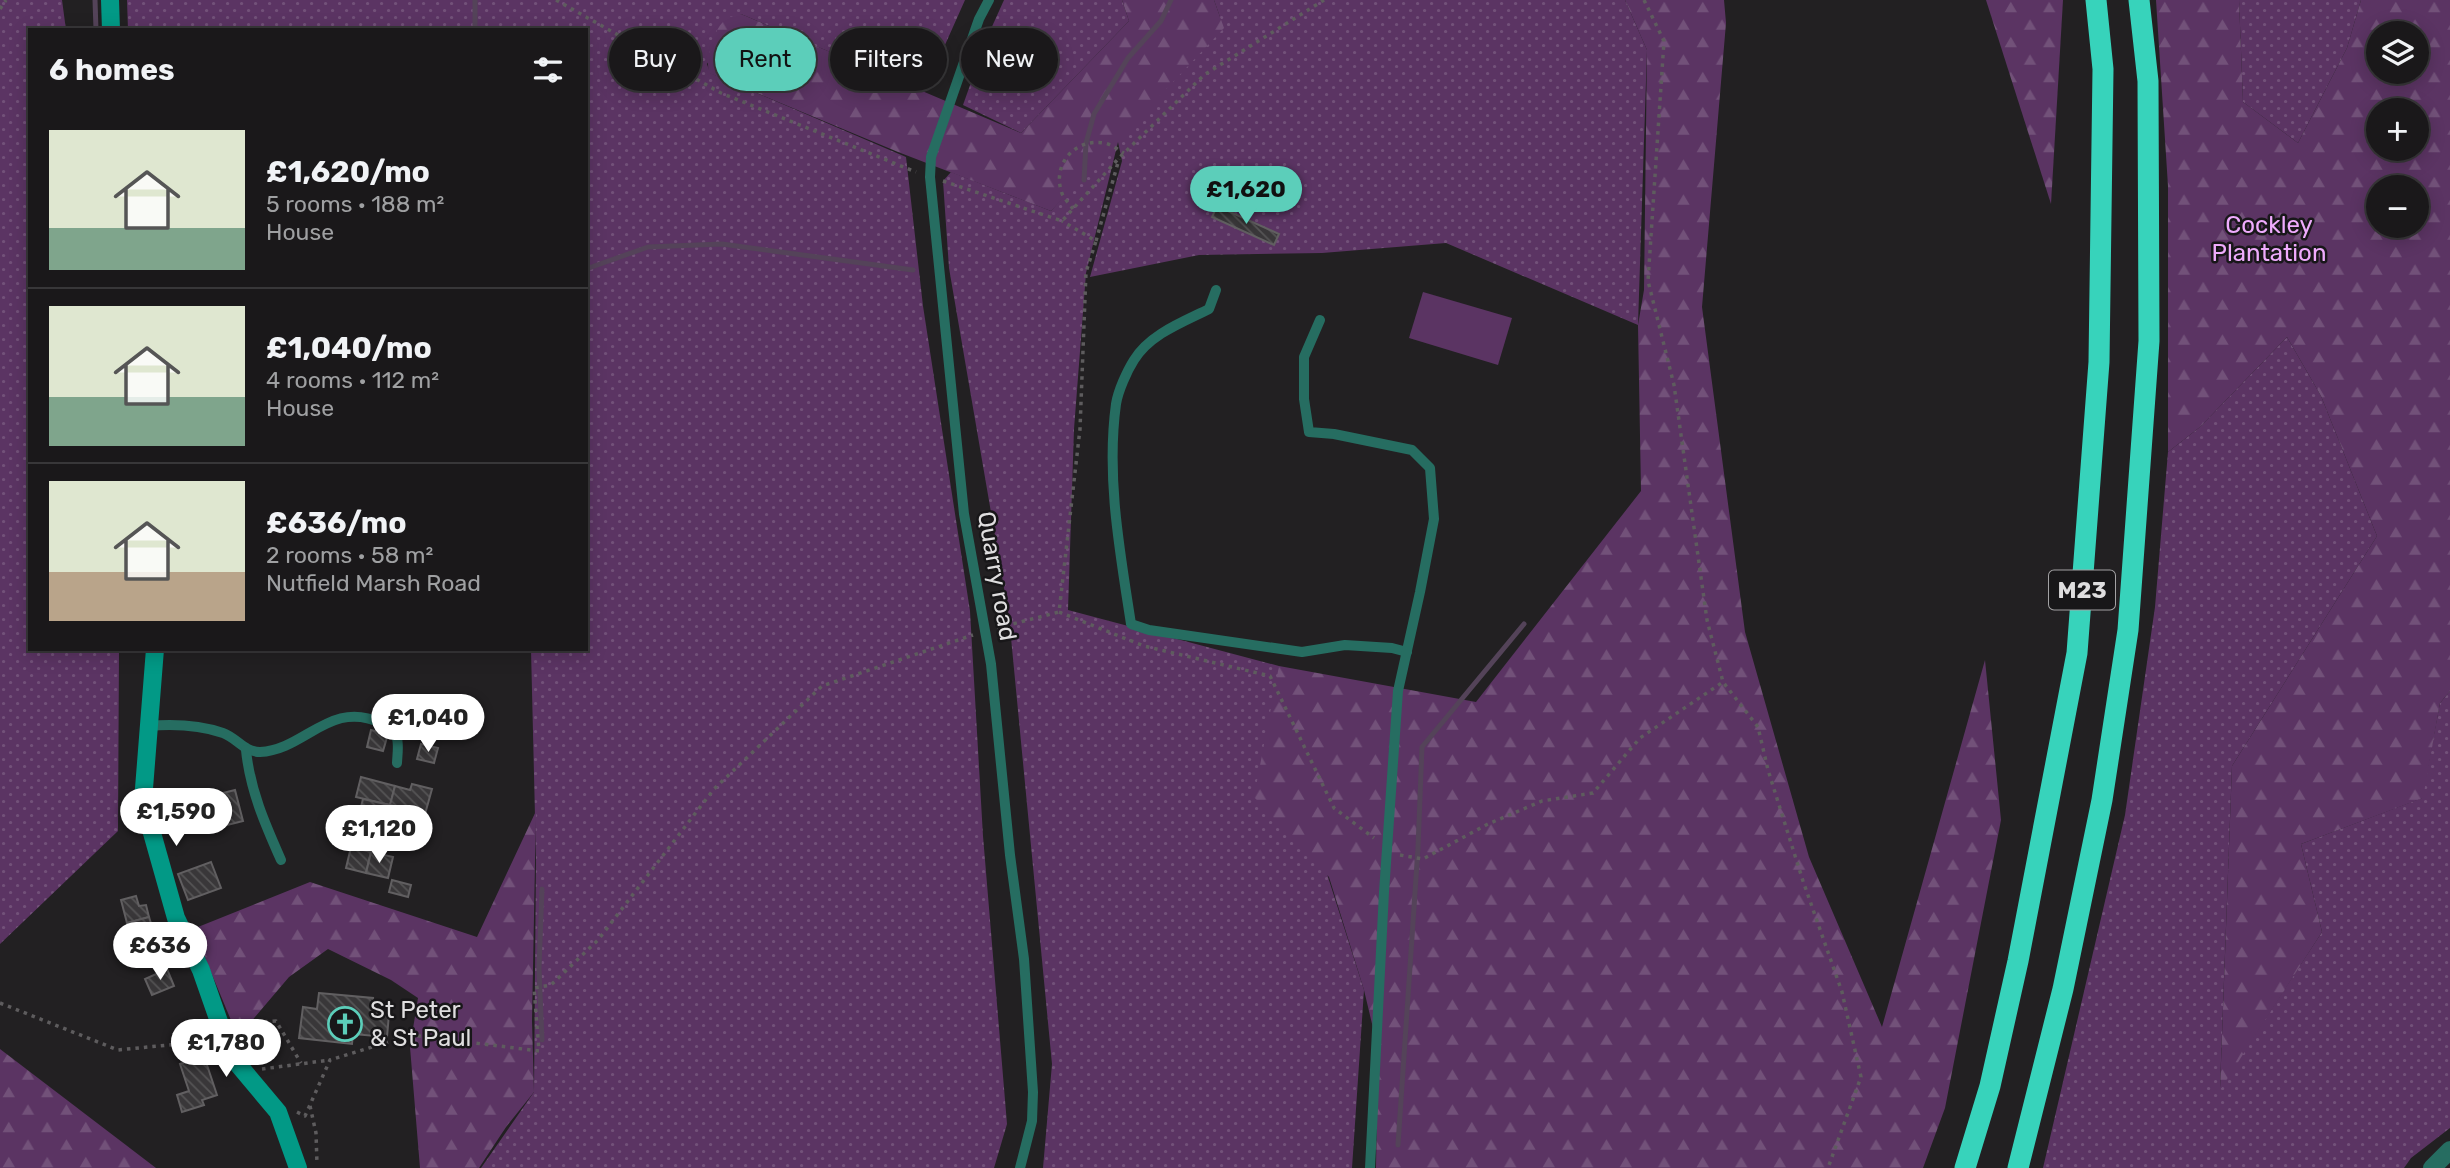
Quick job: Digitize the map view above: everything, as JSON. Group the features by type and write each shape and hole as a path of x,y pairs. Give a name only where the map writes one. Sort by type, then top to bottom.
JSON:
{"highway":[{"name":"M23","path":"1965,1168 1990,1086 2018,961 2077,653 2099,362 2103,69 2096,0"},
{"name":"M23","path":"2018,1168 2066,976 2102,800 2128,630 2149,341 2148,81 2139,0"}],"street":[{"path":"110,0 111,28"},
{"path":"155,651 143,802 176,918 201,970 231,1056 278,1112 298,1168"},
{"path":"2432,1168 2450,1150"}],"lane":[{"name":"Quarry road","path":"989,0 979,19 931,157 930,177 964,514 991,664 1030,1037 1033,1092 1031,1121 1020,1168"},
{"path":"1216,290 1209,309 1161,332 1135,359 1116,402 1113,463 1119,550 1131,624 1149,630 1302,652 1345,645 1392,648 1407,652"},
{"path":"1320,320 1304,357 1304,399 1309,432 1334,434 1412,450 1430,468 1433,519 1398,691 1370,1168"},
{"path":"149,726 177,724 225,734 247,750 260,752 272,750 339,719 362,717 392,729 397,735 397,764"},
{"path":"247,750 249,775 259,809 281,860"}],"path":[{"path":"0,9 6,0"},
{"path":"1644,0 1664,41 1648,281 1674,385 1707,620 1724,682 1758,727 1768,770 1842,992 1861,1077 1828,1168"},
{"path":"1073,209 1061,192 1059,172 1068,154 1086,143 1106,143 1124,153"},
{"path":"1059,612 1080,429 1086,272 1119,158"},
{"path":"1062,221 1096,242"},
{"path":"244,1071 330,1060 411,1035 539,1051 534,988 551,985 598,940 714,789 822,686 985,631 1059,612 1144,646 1270,676 1334,808 1372,836 1387,852 1423,859 1488,824 1542,801 1593,793 1640,738 1724,682"},
{"path":"0,1003 118,1050 225,1040 245,1023 276,1021 301,1063"},
{"path":"294,1111 305,1116 330,1060"},
{"path":"309,1104 316,1133 317,1168"}],"green space":[{"path":"0,0 62,0 66,28 28,28 28,651 119,651 118,831 0,944"},
{"path":"127,0 965,0 947,40 947,28 830,28 830,52 816,46 816,28 774,28 741,14 731,28 715,28 715,52 707,64 710,73 715,75 715,91 752,91 906,157 923,306 970,611 983,836 1007,1124 994,1168 481,1168 534,1092 536,858 531,651 588,651 588,28 128,28"},
{"path":"1004,0 1122,0 1129,21 1021,133 963,105 968,91 1058,91 1058,28 991,28"},
{"path":"1122,0 1214,0 1224,28 1051,211 898,152 752,91 816,91 816,46 830,52 830,91 922,91 1021,133 1129,21"},
{"path":"1214,0 1625,0 1647,50 1638,325 1446,243 1322,253 1199,255 1090,277 1122,161 1118,142 1086,273 1074,429 1068,610 1279,666 1328,877 1364,990 1352,1168 1043,1168 1052,1064 1009,617 949,268 943,181 951,172 1051,211 1220,17"},
{"path":"1625,0 1724,0 1726,23 1702,307 1745,632 1809,857 1882,1027 1985,660 2001,820 1945,1108 1923,1168 1376,1168 1378,1049 1364,990 1329,877 1254,797 1279,666 1476,702 1641,491 1638,325 1644,290 1647,50"},
{"path":"1986,0 2063,0 2051,204"},
{"name":"Cockley Plantation","path":"2156,0 2239,0 2243,102 2298,143 2347,48 2361,0 2450,0 2450,691 2440,703 2423,798 2301,844 2322,932 2220,1090 2232,766 2377,536 2321,396 2287,337 2200,427 2168,452 2168,186"},
{"path":"2239,0 2361,0 2347,48 2298,143 2243,102"},
{"path":"741,14 774,28 718,28 727,19"},
{"path":"715,35 715,76 709,73 708,67"},
{"path":"1423,292 1512,318 1498,365 1409,338"},
{"path":"2287,337 2321,396 2377,536 2232,766 2220,1088 2322,932 2301,844 2422,798 2440,703 2450,691 2450,1128 2411,1158 2404,1168 2043,1168 2125,815 2155,607 2168,452 2200,427"},
{"path":"536,811 532,1021 534,1092 506,1127 479,1168 420,1168 410,1047 418,998 391,980 328,949 289,977 238,1037 193,929 310,882 477,937"},
{"path":"0,1049 156,1168 0,1168"}],"building":[{"path":"1217,206 1279,234 1274,245 1212,217"},
{"path":"371,730 388,734 383,751 367,747"},
{"path":"421,744 438,748 434,763 417,759"},
{"path":"361,777 395,786 390,805 356,797"},
{"path":"412,784 432,789 425,814 390,805 395,786 410,790"},
{"path":"235,790 243,821 223,826 215,795"},
{"path":"363,799 394,806 388,830 357,823"},
{"path":"357,823 388,830 382,855 351,847"},
{"path":"351,847 371,852 366,873 346,868"},
{"path":"371,852 393,857 388,878 366,873"},
{"path":"211,862 221,888 188,900 178,874"},
{"path":"392,880 411,885 408,897 389,892"},
{"path":"136,896 139,906 146,905 149,917 127,923 121,900"},
{"path":"149,917 155,936 148,939 150,948 136,952 127,923"},
{"path":"167,969 174,986 152,995 145,979"},
{"name":"St Peter & St Paul","path":"319,993 373,998 371,1012 389,1014 387,1037 353,1034 352,1044 299,1038 303,1007 317,1009"},
{"path":"204,1056 217,1095 202,1100 204,1105 182,1112 177,1095 189,1091 180,1064"}],"waterway":[{"path":"95,0 96,28"},
{"path":"475,0 475,28"},
{"path":"1084,180 1086,143 1094,114 1128,58 1161,21 1171,0"},
{"path":"588,268 648,247 722,244 913,270"},
{"path":"1398,1145 1422,747 1524,624"},
{"path":"542,889 539,968 542,1040"}],"place":[{"name":"St Peter & St Paul","path":"345,1024"}]}
